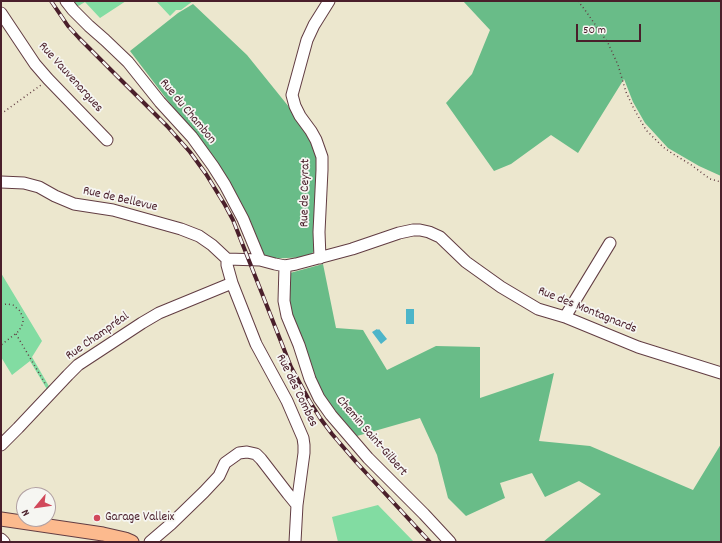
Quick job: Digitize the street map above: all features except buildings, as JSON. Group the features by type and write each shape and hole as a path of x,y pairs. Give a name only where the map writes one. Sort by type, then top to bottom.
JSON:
{"main road":[{"path":"1,519 103,534 132,542"}],"street":[{"name":"Rue du Chambon","path":"66,1 89,26 128,62 160,102 192,137 225,185 243,219 260,260"},
{"name":"Rue de Ceyrat","path":"320,258 319,232 322,157 316,140 295,106 292,95 307,40 314,25 329,1"},
{"name":"Rue Vauvenargues","path":"1,13 35,64 107,140"},
{"name":"Rue de Bellevue","path":"1,182 24,183 39,187 74,204 113,210 181,229 199,236 212,245 227,259"},
{"name":"Rue des Montagnards","path":"227,259 260,260 285,266 352,249 399,233 414,230 429,232 440,237 466,262 501,287 538,309 565,317 638,347 721,373"},
{"path":"565,317 610,243"},
{"name":"Rue des Combes","path":"227,259 227,265 232,283 256,344 287,401 303,438 304,454 297,505 295,542"},
{"name":"Chemin Saint-Gilbert","path":"285,266 284,301 287,316 299,345 310,379 319,398 331,415 368,458 450,542"},
{"name":"Rue Champréal","path":"1,445 78,365 149,318 232,283"},
{"path":"150,542 204,492 219,476 225,463 239,453 247,452 256,454 297,505"}],"path":[{"path":"578,1 608,43 618,66 631,104 646,130 663,147 710,178 721,182"},
{"path":"1,114 48,79"},
{"path":"1,305 13,305 20,311 23,318 23,323 19,331 1,345"},
{"path":"16,334 51,393"}],"green space":[{"path":"70,1 126,1 100,18 85,2 75,8"},
{"path":"156,1 193,1 181,10 176,10 170,16"},
{"path":"463,1 721,1 721,176 699,166 668,148 645,123 633,102 624,79 578,153 551,135 511,164 494,171 446,103 472,74 490,30"},
{"path":"193,4 247,55 289,107 314,144 319,160 318,191 314,251 309,257 264,259 178,114 130,51 178,13"},
{"path":"323,264 336,328 363,330 387,370 436,346 480,347 480,398 554,373 539,441 590,446 693,490 721,444 721,542 543,542 601,494 579,481 545,497 532,473 500,483 505,498 466,516 448,498 437,455 420,418 357,436 322,395 294,323 287,300 290,273"},
{"path":"1,273 42,341 32,357 50,388 48,391 30,361 12,375 1,357"},
{"path":"378,505 414,542 338,542 332,517"}],"water":[{"path":"406,309 414,309 414,324 406,324"},
{"path":"379,329 387,339 381,344 372,332"}],"railway":[{"path":"51,1 68,26 167,126 190,152 206,174 233,220 291,367 309,400 332,434 430,542"}],"place":[{"name":"Garage Valleix","path":"97,518"}]}
